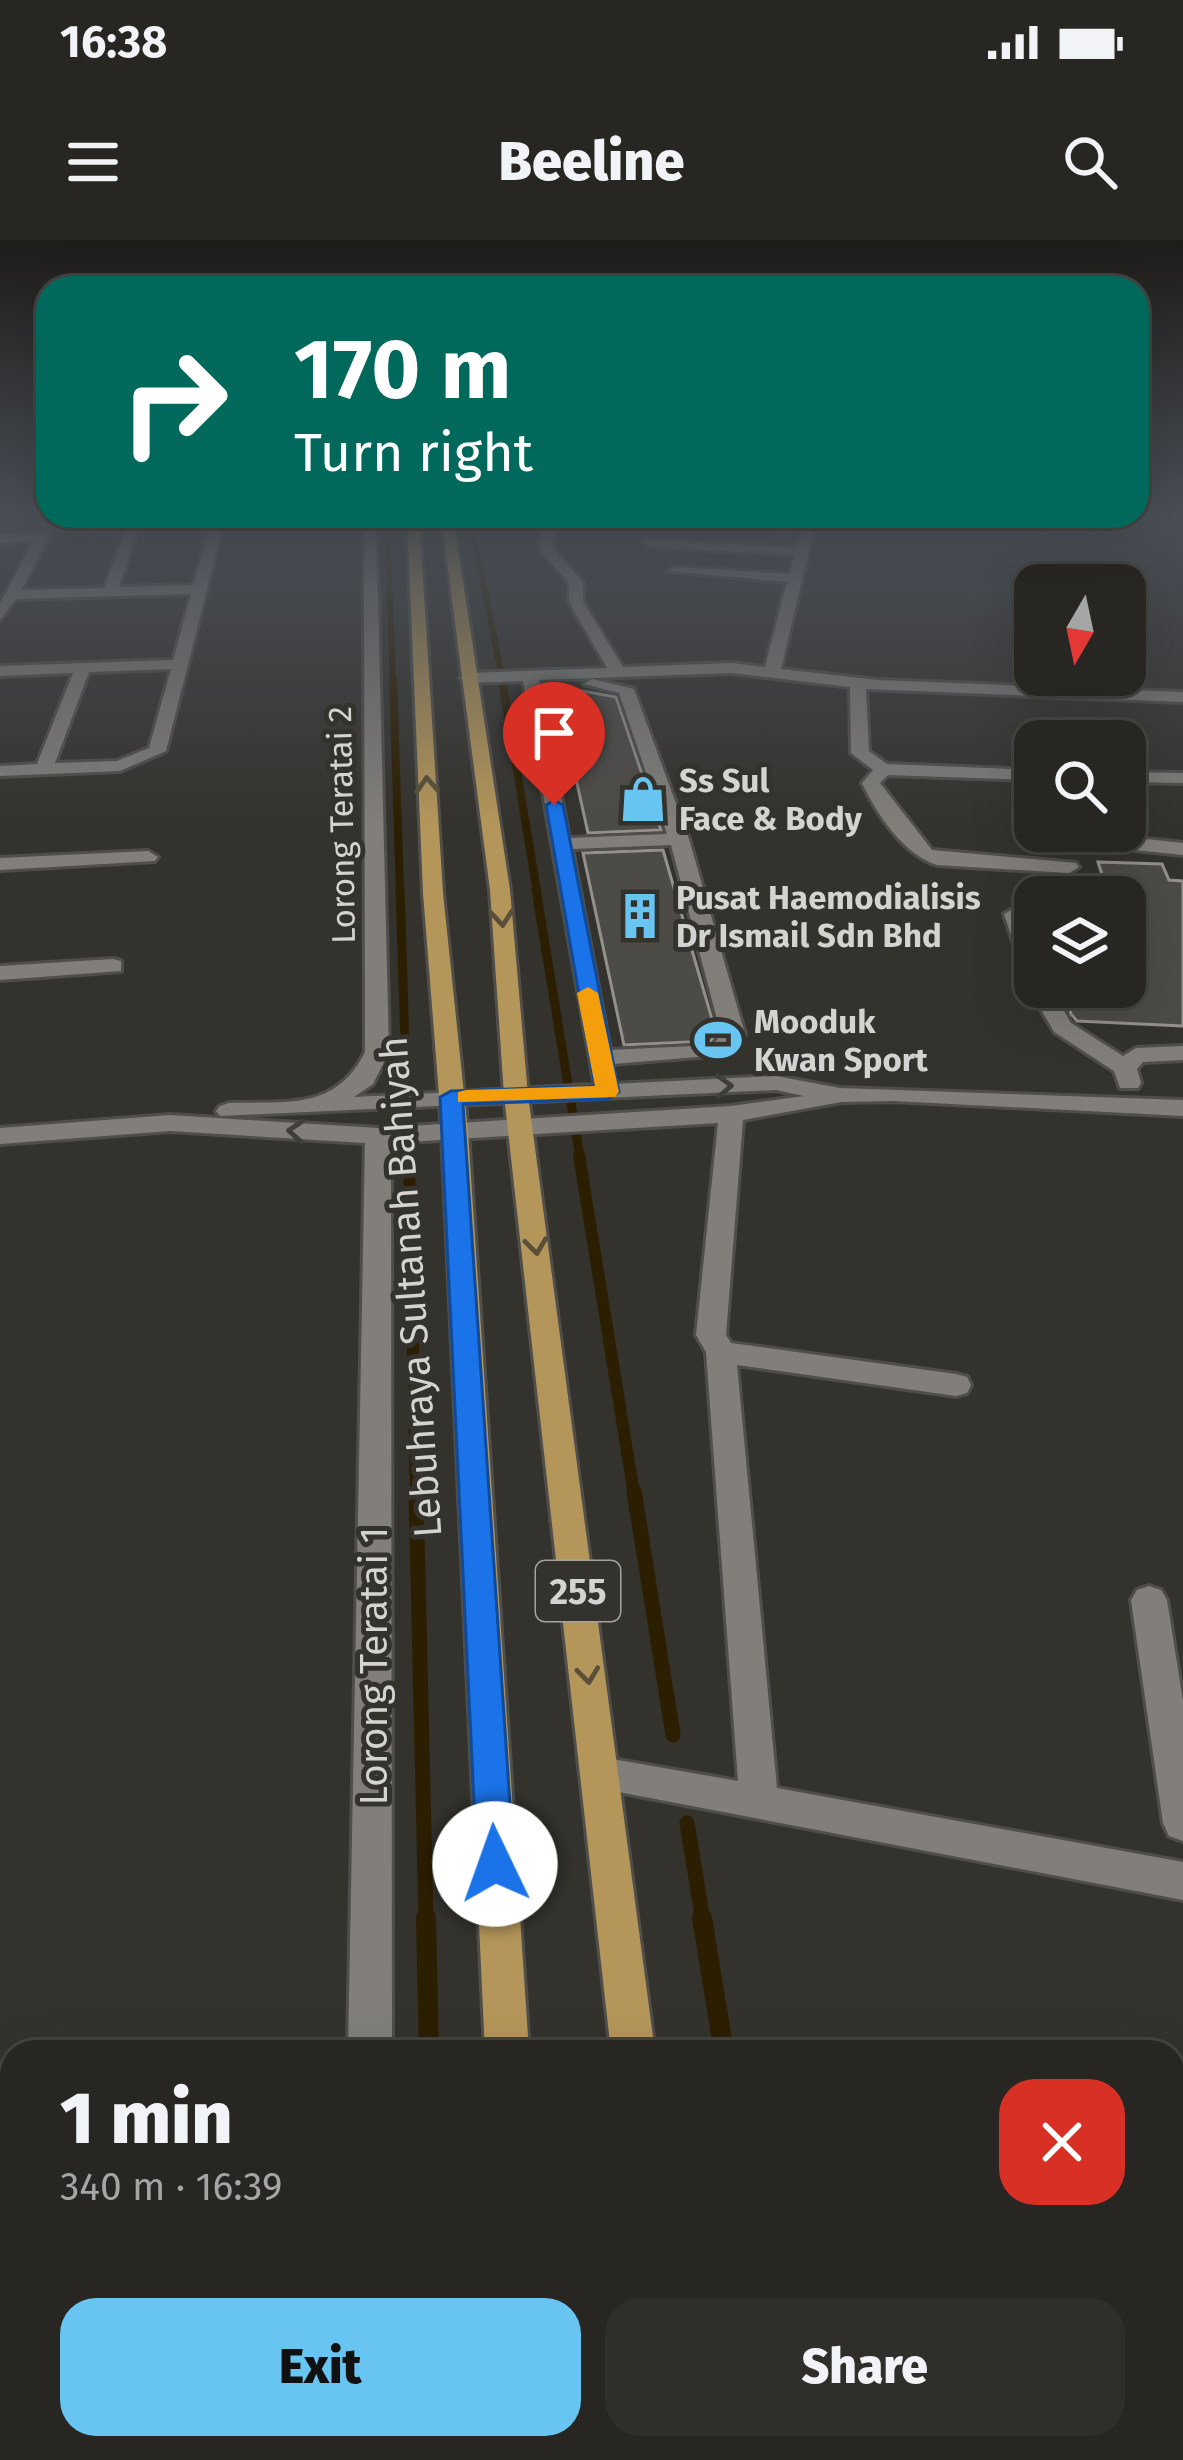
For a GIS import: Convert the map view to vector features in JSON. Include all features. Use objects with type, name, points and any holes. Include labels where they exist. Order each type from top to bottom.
[{"type":"main road","name":"Lebuhraya Sultanah Bahiyah","points":[[418,619],[433,893],[455,1132],[506,2040]]},
{"type":"main road","name":"255","points":[[467,619],[478,678],[531,1117],[632,2040]]},
{"type":"street","points":[[0,771],[120,766],[152,756],[192,619]]},
{"type":"street","name":"Lorong Teratai 2","points":[[322,1105],[356,1087],[374,1063],[371,619]]},
{"type":"street","points":[[586,619],[617,671]]},
{"type":"street","points":[[772,671],[784,619]]},
{"type":"street","points":[[0,671],[180,664]]},
{"type":"street","points":[[44,769],[83,668]]},
{"type":"street","points":[[526,680],[617,671],[772,671],[858,683],[1183,697]]},
{"type":"street","points":[[478,678],[626,688],[679,839],[734,1034],[731,1043],[713,1052],[599,1058]]},
{"type":"street","points":[[526,680],[562,844],[599,1058],[600,1093]]},
{"type":"street","points":[[858,683],[860,753],[883,769],[1014,774]]},
{"type":"street","points":[[883,769],[871,783],[880,801],[925,854],[964,864],[1069,867]]},
{"type":"street","points":[[1146,777],[1183,778]]},
{"type":"street","points":[[562,844],[679,839]]},
{"type":"street","points":[[1146,846],[1183,849]]},
{"type":"street","points":[[0,864],[148,857]]},
{"type":"street","points":[[0,973],[113,966]]},
{"type":"street","points":[[1052,1008],[1062,1027],[1125,1068],[1135,1106]]},
{"type":"street","points":[[1125,1068],[1136,1055],[1183,1052]]},
{"type":"street","points":[[0,1136],[170,1124],[378,1136],[455,1132],[531,1117],[549,1096],[776,1083],[802,1084],[841,1095],[1183,1108]]},
{"type":"street","points":[[170,1124],[216,1112],[451,1097],[531,1117],[599,1125],[795,1107],[841,1095]]},
{"type":"street","points":[[730,1114],[711,1335],[721,1352],[760,1802]]},
{"type":"street","name":"Lorong Teratai 1","points":[[370,2040],[378,1136]]},
{"type":"street","points":[[721,1352],[956,1385]]},
{"type":"street","points":[[1149,1600],[1183,1823]]},
{"type":"street","points":[[601,1774],[1183,1881]]},
{"type":"building","points":[[571,689],[616,697],[661,830],[588,833],[558,697]]},
{"type":"building","points":[[663,850],[716,1033],[711,1041],[624,1045],[583,853]]},
{"type":"building","points":[[1098,862],[1162,864],[1169,880],[1183,881],[1183,1026],[1077,1021],[1071,1014],[1069,1008],[1146,1008],[1146,876],[1102,876]]},
{"type":"waterway","points":[[391,619],[393,682]]},
{"type":"waterway","points":[[490,619],[503,682]]},
{"type":"waterway","points":[[393,679],[400,892]]},
{"type":"waterway","points":[[502,679],[537,892]]},
{"type":"waterway","points":[[400,889],[406,1075]]},
{"type":"waterway","points":[[536,889],[580,1158]]},
{"type":"waterway","points":[[579,1155],[634,1494]]},
{"type":"waterway","points":[[409,1160],[416,1494]]},
{"type":"waterway","points":[[416,1491],[426,1921]]},
{"type":"waterway","points":[[634,1491],[673,1735]]},
{"type":"waterway","points":[[687,1823],[703,1921]]},
{"type":"waterway","points":[[426,1918],[429,2040]]},
{"type":"waterway","points":[[702,1918],[722,2040]]},
{"type":"slow traffic","points":[[466,1097],[608,1092],[588,993]]},
{"type":"place","name":"Ss Sul Face & Body","points":[[643,799]]},
{"type":"place","name":"Pusat Haemodialisis Dr Ismail Sdn Bhd","points":[[640,916]]},
{"type":"place","name":"Mooduk Kwan Sport","points":[[718,1040]]},
{"type":"route","points":[[495,1864],[451,1097],[608,1092],[554,805]]}]
